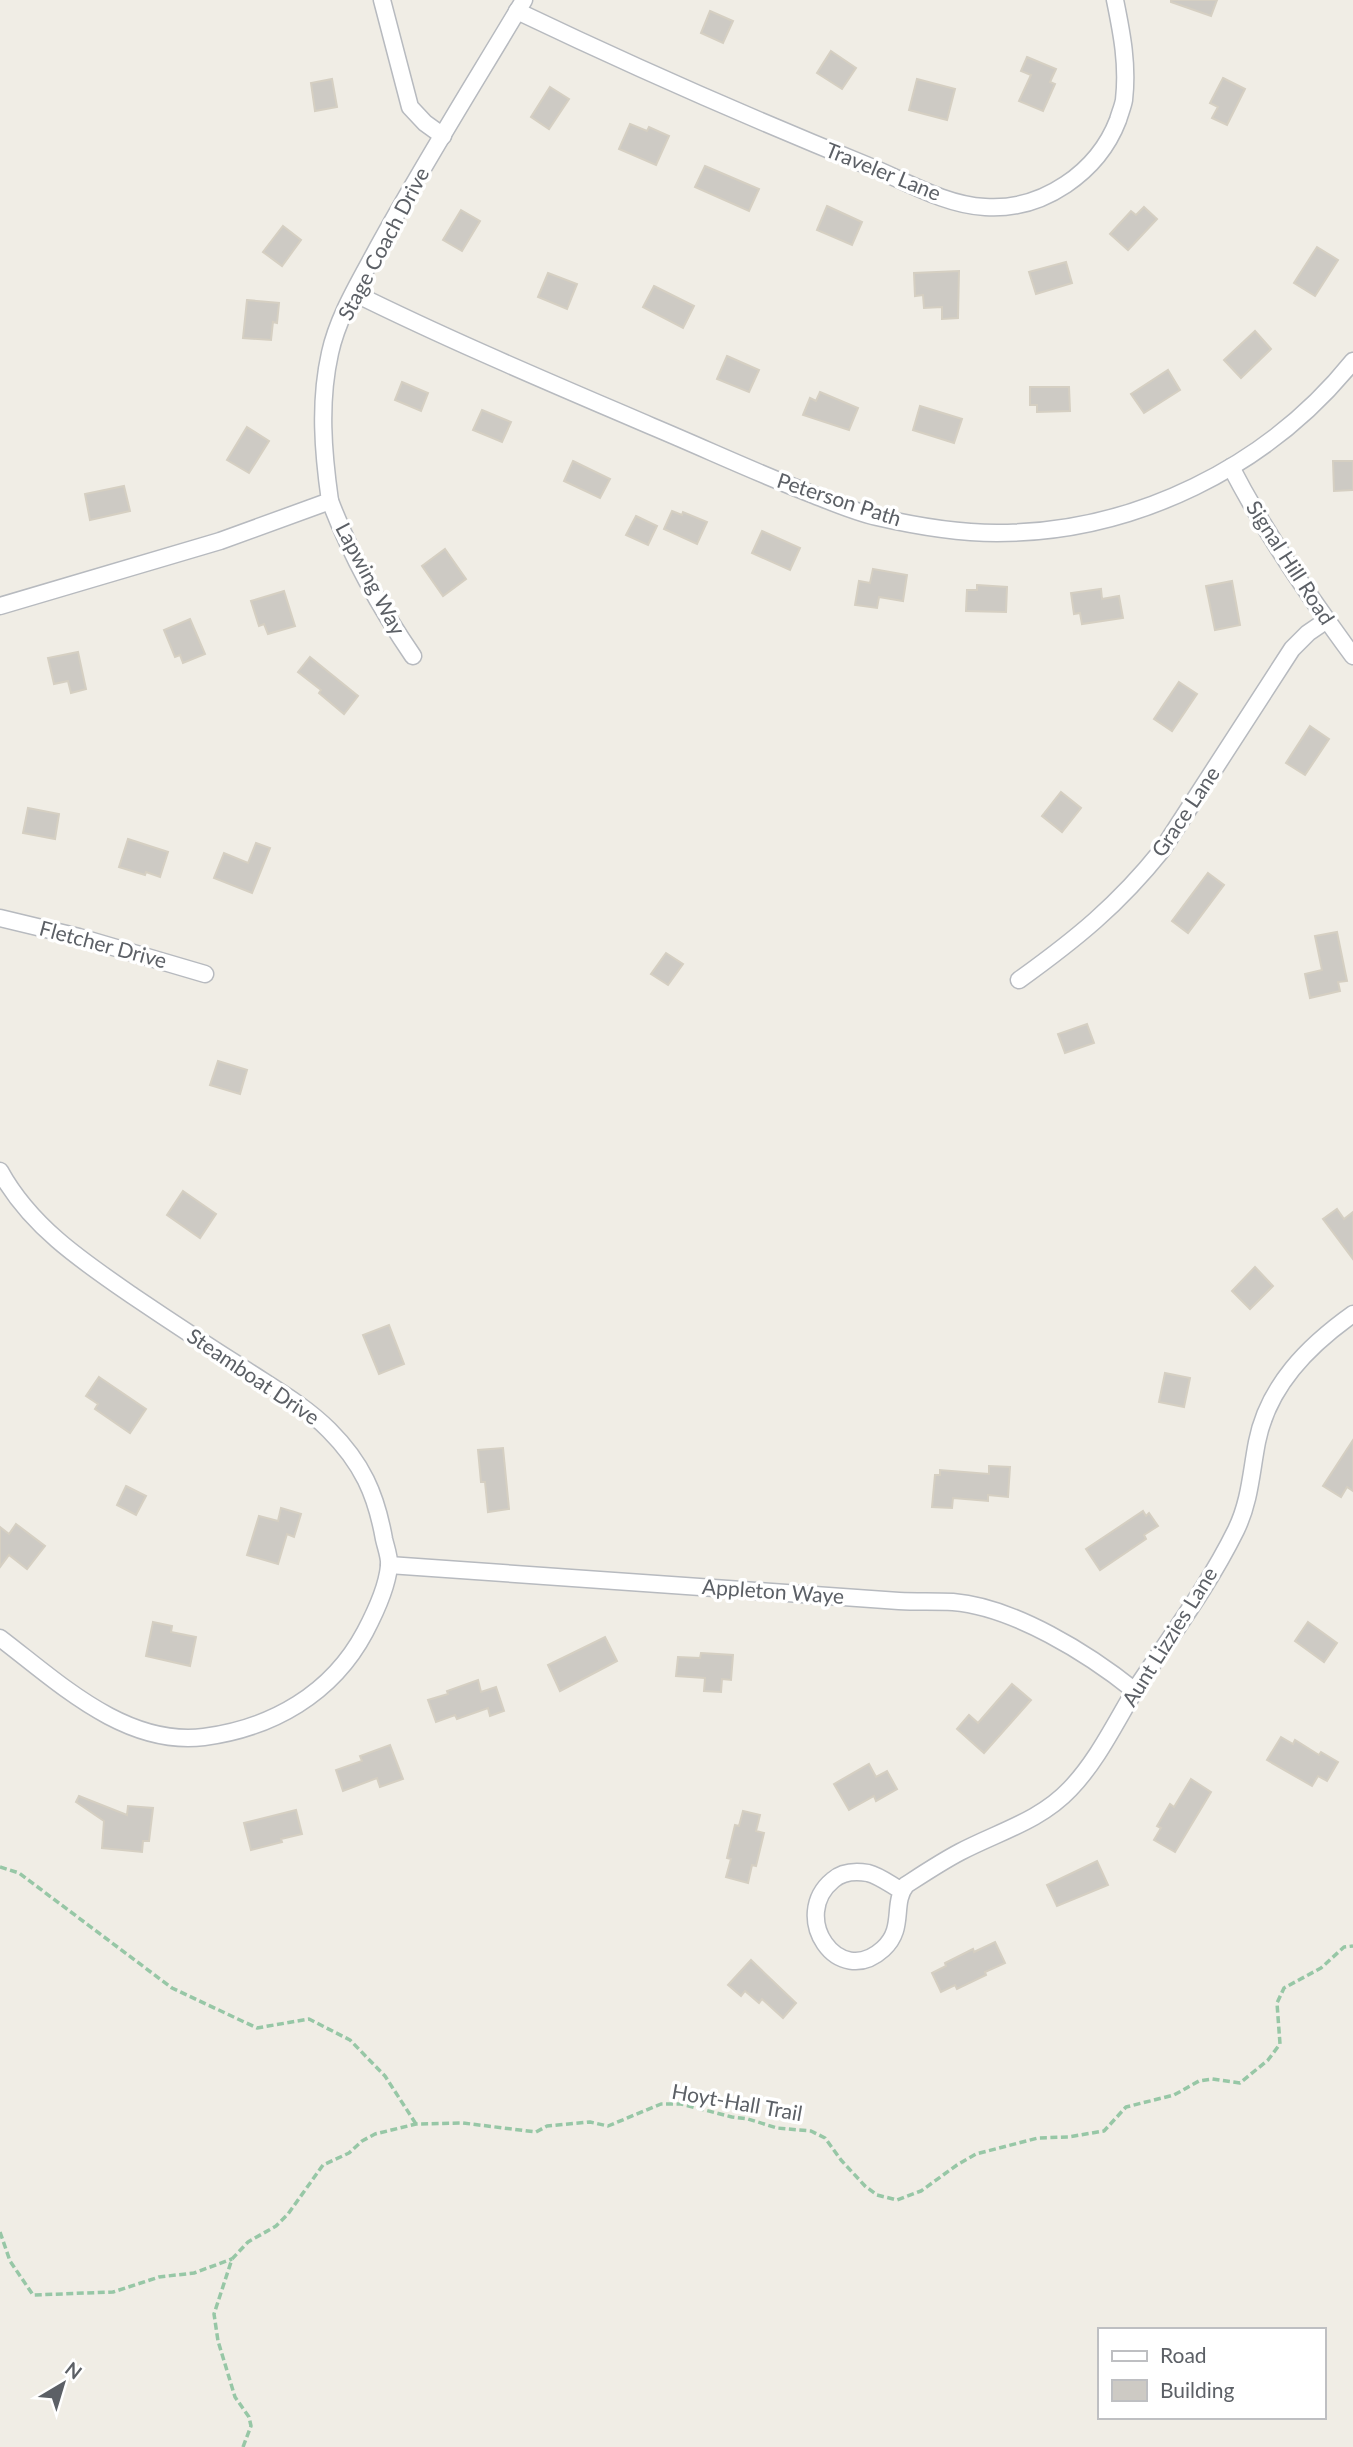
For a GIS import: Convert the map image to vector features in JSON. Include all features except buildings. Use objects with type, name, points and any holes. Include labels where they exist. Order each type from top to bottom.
[{"type":"street","points":[[382,0],[410,107],[425,123],[443,136]]},
{"type":"street","name":"Traveler Lane","points":[[521,5],[662,79],[960,203],[987,207],[1024,203],[1056,190],[1084,172],[1098,156],[1114,130],[1124,102],[1126,54],[1115,0]]},
{"type":"street","name":"Stage Coach Drive","points":[[330,501],[323,426],[324,387],[331,351],[354,293],[392,221],[521,5]]},
{"type":"street","name":"Peterson Path","points":[[354,293],[420,326],[786,485],[874,516],[956,531],[1045,531],[1095,522],[1157,504],[1231,467],[1289,428],[1328,392],[1353,361]]},
{"type":"street","name":"Signal Hill Road","points":[[1231,467],[1244,493],[1353,656]]},
{"type":"street","points":[[0,606],[220,541],[330,501]]},
{"type":"street","name":"Lapwing Way","points":[[330,501],[345,539],[382,611],[413,656]]},
{"type":"street","name":"Grace Lane","points":[[1019,980],[1092,925],[1145,871],[1169,839],[1292,649],[1308,633],[1327,620]]},
{"type":"street","name":"Fletcher Drive","points":[[0,919],[79,937],[205,974]]},
{"type":"street","name":"Steamboat Drive","points":[[0,1171],[15,1196],[56,1240],[174,1324],[298,1403],[328,1429],[362,1470],[373,1491],[389,1565],[373,1617],[353,1655],[341,1670],[286,1712],[238,1732],[184,1739],[127,1724],[100,1712],[0,1638]]},
{"type":"street","name":"Aunt Lizzies Lane","points":[[902,1891],[906,1885],[951,1857],[1032,1819],[1054,1804],[1083,1773],[1205,1584],[1236,1530],[1250,1494],[1257,1442],[1263,1421],[1277,1390],[1303,1354],[1353,1314]]},
{"type":"street","name":"Appleton Waye","points":[[389,1565],[690,1587],[758,1589],[832,1597],[955,1602],[1007,1615],[1042,1632],[1103,1666],[1135,1691]]},
{"type":"street","points":[[849,1872],[871,1874],[902,1891],[898,1923],[893,1937],[882,1950],[866,1960],[851,1962],[836,1956],[821,1939],[815,1918],[819,1894],[837,1877],[849,1872]]},
{"type":"path","points":[[0,1867],[19,1873],[172,1988],[257,2028],[309,2019],[350,2040],[385,2076],[416,2124]]},
{"type":"path","name":"Hoyt-Hall Trail","points":[[232,2259],[248,2242],[276,2226],[288,2214],[323,2165],[349,2153],[362,2141],[376,2134],[416,2124],[463,2123],[536,2132],[547,2126],[590,2122],[608,2126],[661,2105],[681,2104],[777,2128],[811,2131],[825,2138],[865,2186],[877,2195],[897,2200],[920,2191],[976,2154],[1038,2138],[1068,2137],[1104,2131],[1126,2107],[1174,2095],[1199,2081],[1212,2079],[1240,2083],[1268,2060],[1280,2044],[1277,2003],[1284,1988],[1321,1968],[1344,1947],[1353,1946]]},
{"type":"path","points":[[0,2232],[10,2261],[33,2294],[113,2292],[159,2277],[194,2273],[232,2259]]},
{"type":"path","points":[[232,2259],[214,2314],[218,2341],[235,2397],[251,2426],[243,2447]]}]
